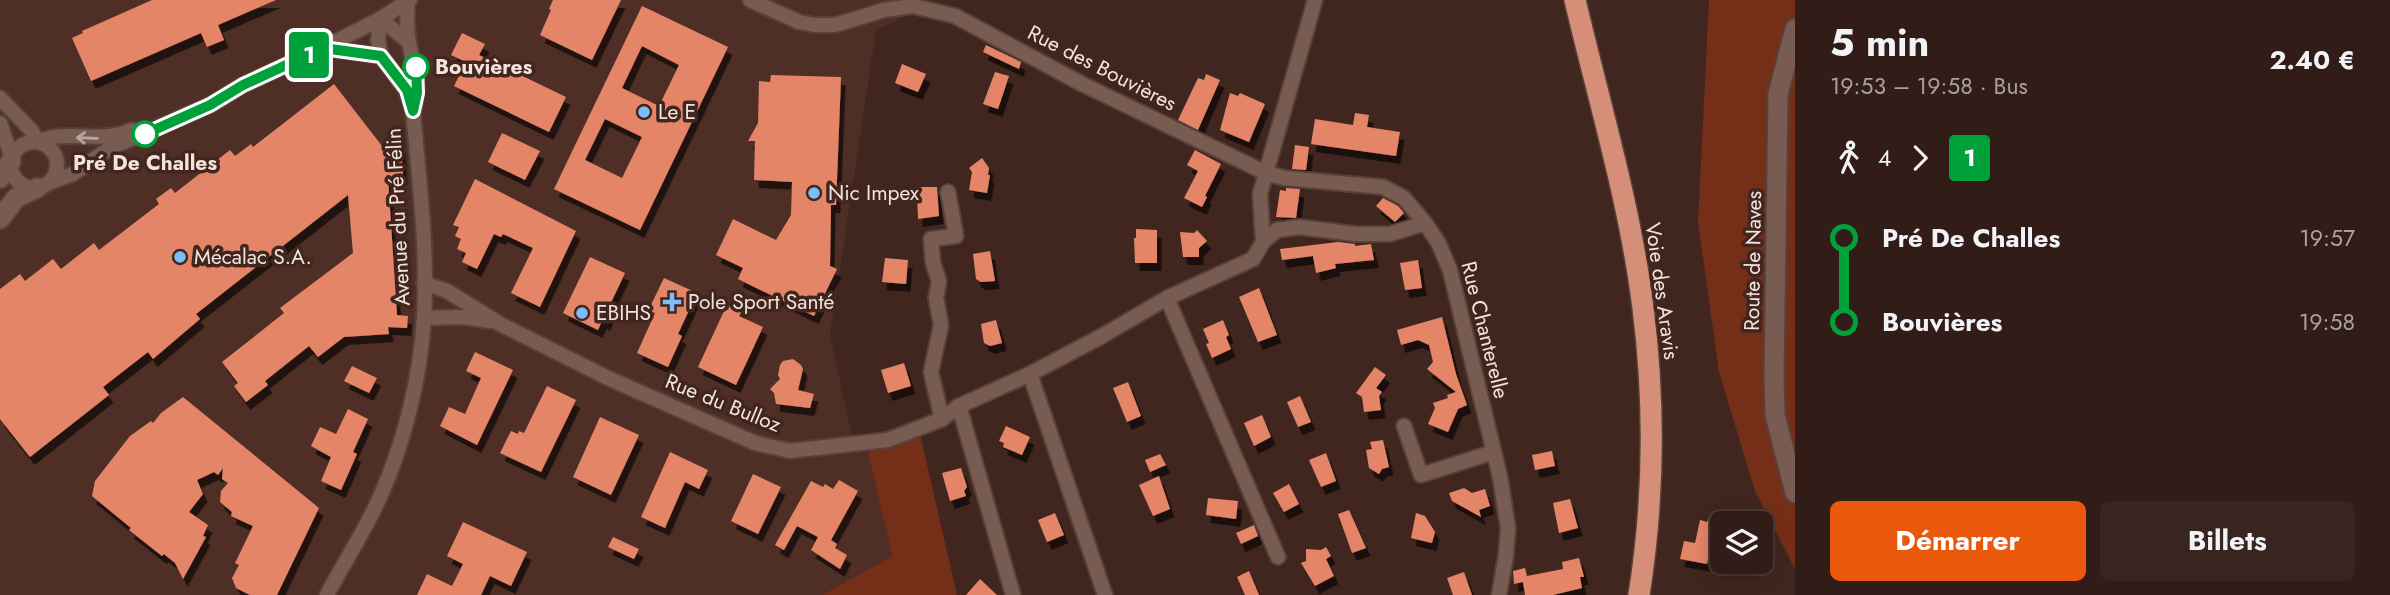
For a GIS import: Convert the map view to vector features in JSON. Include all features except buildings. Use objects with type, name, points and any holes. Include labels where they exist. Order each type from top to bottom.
[{"type":"highway","name":"Voie des Aravis","points":[[1575,0],[1627,219],[1646,331],[1651,450],[1647,529],[1639,595]]},
{"type":"main road","name":"Route de Naves","points":[[1795,29],[1778,94],[1774,377],[1775,415],[1795,493]]},
{"type":"main road","points":[[0,178],[11,160]]},
{"type":"main road","points":[[0,219],[16,198],[42,185]]},
{"type":"street","name":"Rue des Bouvières","points":[[750,0],[799,22],[814,25],[835,24],[884,10],[914,6],[955,16],[1082,84],[1266,173],[1284,178],[1383,187],[1404,198],[1424,223]]},
{"type":"street","points":[[1263,242],[1260,194],[1315,0]]},
{"type":"street","points":[[0,123],[12,173],[19,183],[42,185],[73,174],[110,148],[210,105],[243,85],[380,19],[408,1]]},
{"type":"street","name":"Avenue du Pré Félin","points":[[408,1],[408,41],[416,67],[417,93],[413,111]]},
{"type":"street","points":[[380,19],[408,41]]},
{"type":"street","points":[[323,48],[381,56],[378,40],[380,19]]},
{"type":"street","name":"Avenue du Pré Félin","points":[[327,595],[380,498],[399,445],[421,350],[424,283],[413,111],[407,90],[381,56]]},
{"type":"street","points":[[11,160],[25,144],[55,136],[100,138],[126,133],[207,96],[243,85]]},
{"type":"street","points":[[0,98],[31,130],[38,142],[50,149],[57,161],[55,173],[42,185]]},
{"type":"street","points":[[942,419],[930,372],[941,325],[936,298],[939,281],[930,239],[957,236],[948,192]]},
{"type":"street","name":"Rue du Bulloz","points":[[424,283],[447,291],[500,324],[610,379],[755,443],[790,451],[888,440],[942,419],[959,406],[1030,374],[1167,298],[1253,259],[1263,242],[1277,230],[1299,227],[1354,234],[1390,234],[1424,223]]},
{"type":"street","name":"Rue Chanterelle","points":[[1424,223],[1438,242],[1450,270],[1494,452],[1508,528],[1499,595]]},
{"type":"street","points":[[1167,298],[1278,557]]},
{"type":"street","name":"Rue du Bulloz","points":[[424,317],[476,318],[500,324]]},
{"type":"street","points":[[1030,374],[1105,595]]},
{"type":"street","points":[[959,406],[1013,595]]},
{"type":"street","points":[[1404,426],[1421,475],[1494,452]]},
{"type":"shaded area","points":[[0,0],[936,2],[876,30],[830,334],[853,442],[868,452],[892,556],[822,595],[0,595]]},
{"type":"shaded area","points":[[1709,0],[1795,0],[1795,569],[1773,526],[1773,511],[1765,511],[1755,491],[1719,372],[1698,222]]},
{"type":"shaded area","points":[[920,434],[957,595],[822,595],[892,556],[868,452]]},
{"type":"bus line","name":"1","points":[[145,134],[210,105],[243,85],[323,48],[381,56],[407,90],[413,111],[417,93],[416,67]]},
{"type":"place","name":"Bouvières","points":[[416,67]]},
{"type":"place","name":"Le E","points":[[644,112]]},
{"type":"place","name":"Pré De Challes","points":[[145,134]]},
{"type":"place","name":"Nic Impex","points":[[814,193]]},
{"type":"place","name":"Mécalac S.A.","points":[[180,257]]},
{"type":"place","name":"Pole Sport Santé","points":[[672,302]]},
{"type":"place","name":"EBIHS","points":[[582,313]]}]
